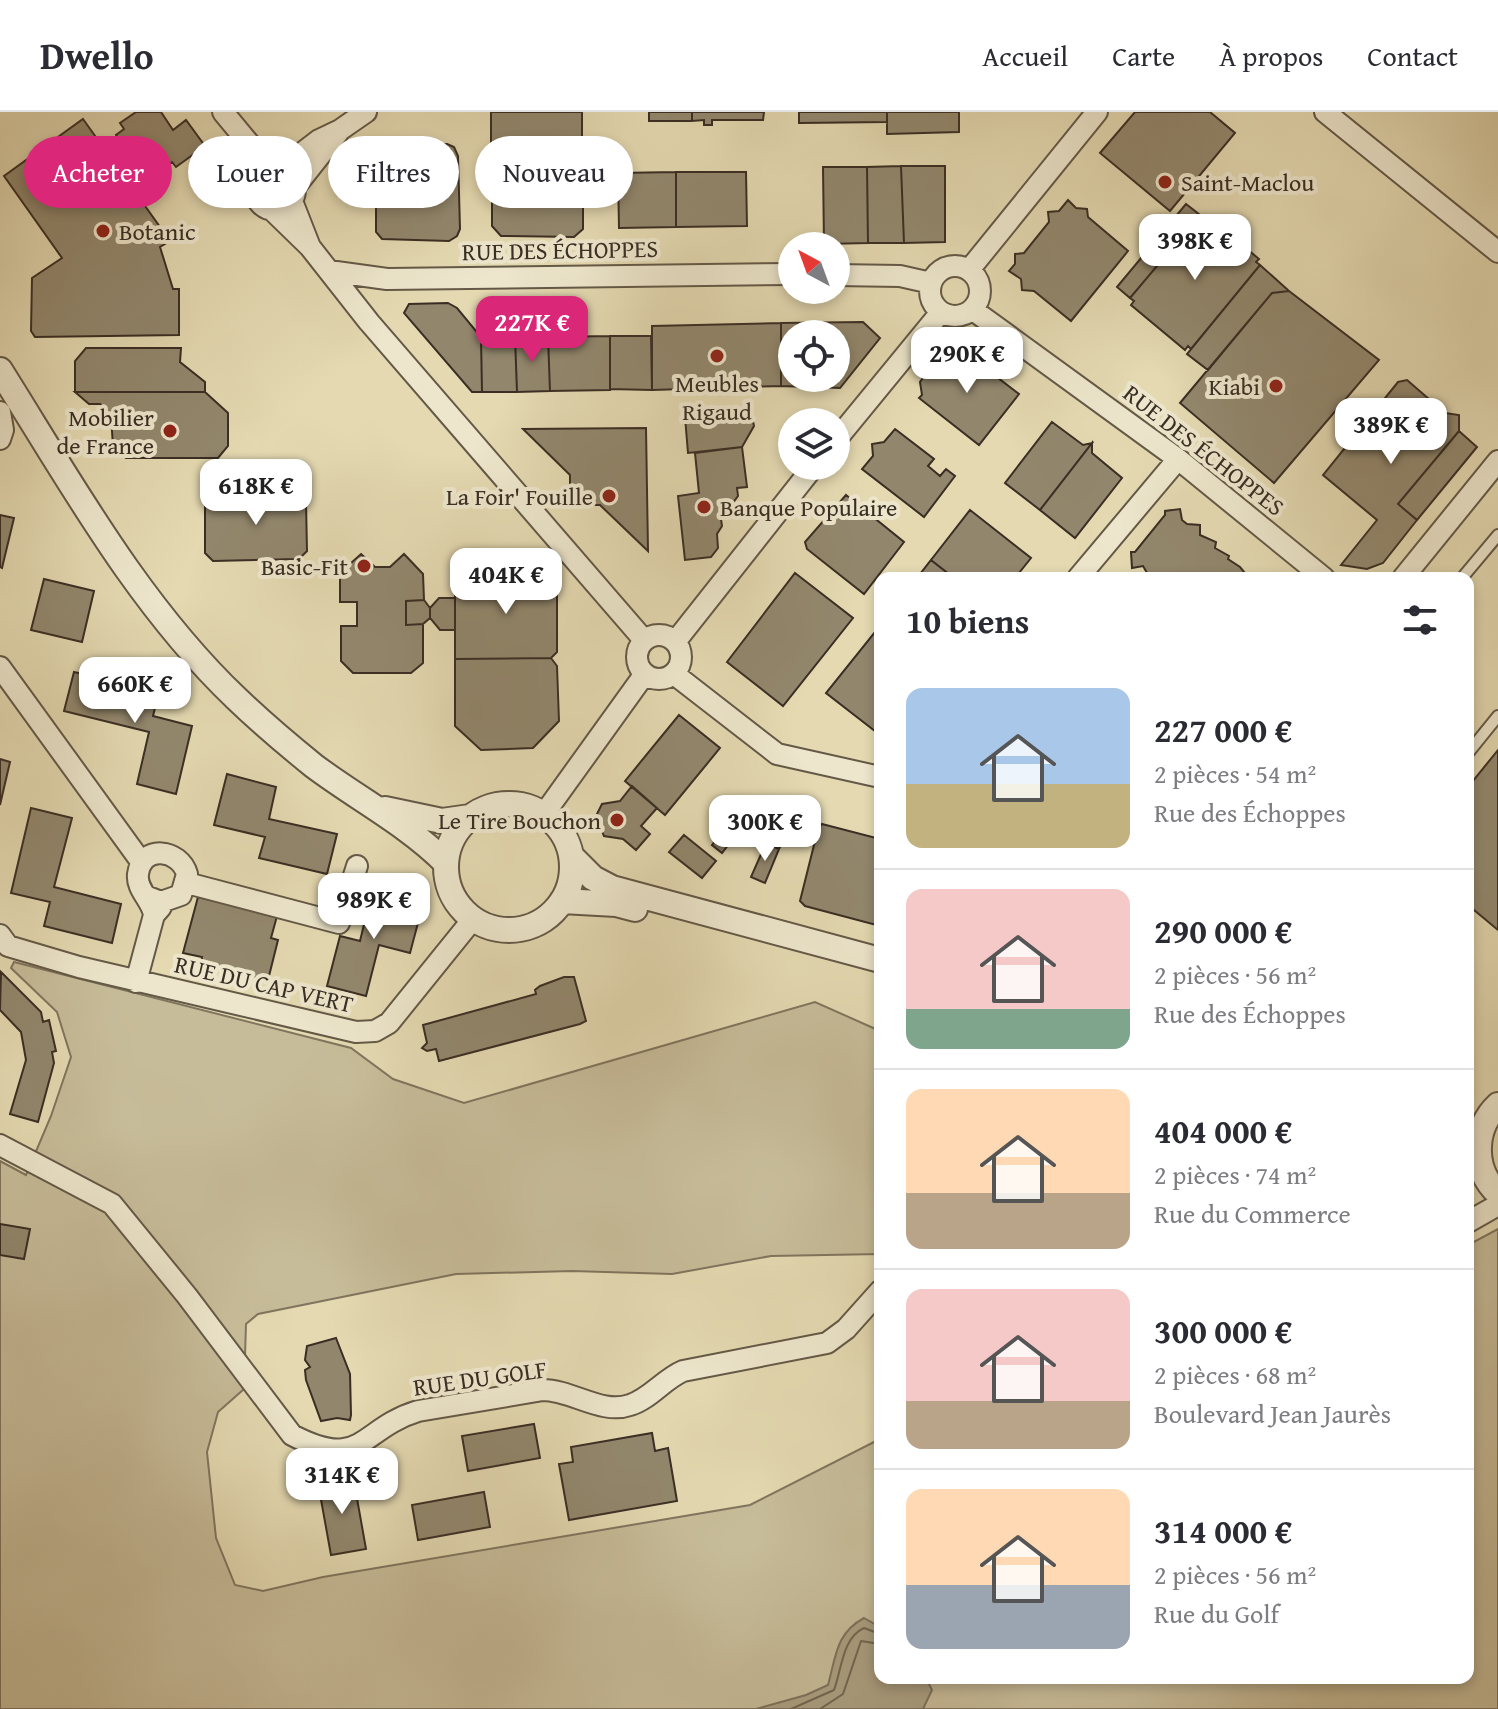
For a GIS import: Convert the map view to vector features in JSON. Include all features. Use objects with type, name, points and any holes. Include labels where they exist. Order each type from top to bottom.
[{"type":"street","points":[[223,112],[243,136]]},
{"type":"street","points":[[312,145],[366,112]]},
{"type":"street","points":[[969,270],[1097,112]]},
{"type":"street","points":[[1325,112],[1498,252]]},
{"type":"street","points":[[312,168],[340,130]]},
{"type":"street","points":[[269,208],[310,247],[369,322],[644,640]]},
{"type":"street","points":[[272,210],[283,208]]},
{"type":"street","points":[[297,208],[310,247]]},
{"type":"street","points":[[947,267],[969,270],[981,289],[973,310],[957,317],[941,312],[931,299],[931,283],[947,267]]},
{"type":"street","name":"RUE DES ÉCHOPPES","points":[[329,271],[387,279],[778,274]]},
{"type":"street","points":[[850,275],[900,276],[931,283]]},
{"type":"street","name":"RUE DES ÉCHOPPES","points":[[973,310],[1178,459],[1317,572]]},
{"type":"street","points":[[850,423],[941,312]]},
{"type":"street","points":[[0,370],[146,594],[197,658],[237,699],[314,766],[427,844],[446,863]]},
{"type":"street","points":[[0,412],[3,430],[0,439]]},
{"type":"street","points":[[1083,572],[1178,459]]},
{"type":"street","points":[[1408,572],[1498,461]]},
{"type":"street","points":[[675,642],[803,480]]},
{"type":"street","points":[[657,635],[675,642],[680,648],[681,662],[674,674],[663,680],[644,675],[636,658],[644,640],[657,635]]},
{"type":"street","points":[[0,667],[142,863],[139,885],[157,905],[181,895],[187,883],[185,866],[172,855],[156,854],[142,863]]},
{"type":"street","points":[[674,674],[777,754],[874,776]]},
{"type":"street","points":[[544,814],[644,675]]},
{"type":"street","points":[[375,807],[442,821],[470,817],[487,807],[506,804],[526,806],[544,814],[557,825],[571,856],[593,878],[612,888],[874,958]]},
{"type":"street","points":[[470,817],[449,845],[446,863],[452,895],[473,919],[491,928],[511,930],[540,921],[562,901],[569,887],[571,856]]},
{"type":"street","points":[[187,883],[339,923],[357,866]]},
{"type":"street","points":[[562,901],[616,904],[874,973]]},
{"type":"street","name":"RUE DU CAP VERT","points":[[136,982],[157,905]]},
{"type":"street","name":"RUE DU CAP VERT","points":[[0,935],[8,946],[136,982],[356,1032],[375,1031],[389,1023],[473,919]]},
{"type":"street","points":[[1498,1105],[1474,1129],[1482,1170],[1498,1193]]},
{"type":"street","name":"RUE DU GOLF","points":[[0,1145],[112,1204],[187,1296],[292,1435],[316,1448],[343,1451],[365,1443],[402,1416],[418,1411],[543,1390],[556,1390],[590,1402],[620,1407],[632,1405],[668,1377],[683,1371],[827,1343],[846,1329],[874,1298]]},
{"type":"street","points":[[1474,1219],[1498,1205]]},
{"type":"lane","points":[[1467,572],[1498,535]]},
{"type":"lane","points":[[1474,746],[1498,716]]},
{"type":"shaded area","points":[[14,962],[351,1048],[393,1079],[464,1103],[815,1002],[874,1028],[874,1254],[771,1256],[672,1274],[572,1271],[456,1274],[258,1314],[246,1324],[244,1389],[218,1412],[207,1452],[216,1538],[235,1585],[263,1591],[323,1577],[750,1505],[874,1442],[874,1684],[1474,1684],[1474,1242],[1498,1229],[1498,1709],[0,1709],[0,1161],[26,1175],[71,1057],[57,1012],[11,968]]},
{"type":"water","points":[[864,1618],[874,1624],[874,1684],[929,1684],[932,1690],[923,1709],[756,1709],[806,1695],[828,1685],[842,1638]]},
{"type":"building","points":[[136,112],[161,112],[173,130],[186,120],[198,136],[188,136],[188,158],[176,167],[172,162],[172,136],[117,136],[124,129],[120,123]]},
{"type":"building","points":[[491,112],[582,112],[582,136],[491,136]]},
{"type":"building","points":[[649,112],[692,112],[692,121],[649,121]]},
{"type":"building","points":[[692,112],[764,112],[763,120],[712,120],[712,125],[704,125],[704,120],[692,121]]},
{"type":"building","points":[[799,112],[887,112],[887,122],[799,123]]},
{"type":"building","points":[[887,112],[959,112],[959,132],[887,134]]},
{"type":"building","name":"Saint-Maclou","points":[[1135,112],[1210,112],[1235,133],[1170,211],[1100,153]]},
{"type":"building","name":"Botanic","points":[[83,119],[95,136],[59,136]]},
{"type":"building","name":"Botanic","points":[[24,162],[24,204],[4,176]]},
{"type":"building","points":[[901,166],[904,243],[868,243],[867,167]]},
{"type":"building","points":[[901,166],[945,166],[945,242],[904,243]]},
{"type":"building","points":[[823,167],[867,167],[868,243],[850,243],[850,232],[824,232]]},
{"type":"building","points":[[676,172],[676,227],[619,228],[619,208],[633,208],[633,173]]},
{"type":"building","points":[[676,172],[746,172],[747,226],[676,227]]},
{"type":"building","points":[[459,192],[460,229],[457,236],[449,241],[382,239],[376,232],[376,208],[459,208]]},
{"type":"building","points":[[1068,200],[1076,208],[1087,209],[1088,217],[1128,251],[1071,321],[1034,291],[1022,290],[1021,279],[1009,271],[1015,264],[1015,254],[1024,253],[1049,222],[1048,212],[1059,211]]},
{"type":"building","points":[[1186,204],[1200,215],[1130,298],[1117,287]]},
{"type":"building","name":"Botanic","points":[[27,208],[146,208],[170,241],[160,247],[173,289],[179,289],[179,335],[35,337],[31,331],[32,278],[62,258]]},
{"type":"building","points":[[492,208],[583,208],[583,229],[574,237],[501,236],[492,226]]},
{"type":"building","points":[[1200,215],[1206,215],[1259,259],[1256,262],[1260,265],[1191,349],[1188,346],[1185,350],[1131,305],[1134,301],[1130,298]]},
{"type":"building","points":[[1260,265],[1289,291],[1272,293],[1208,370],[1187,354]]},
{"type":"building","name":"Kiabi","points":[[1289,291],[1379,360],[1274,483],[1180,403],[1272,293]]},
{"type":"building","points":[[448,303],[457,308],[481,337],[482,392],[472,392],[404,313],[409,304]]},
{"type":"building","points":[[850,322],[863,322],[880,338],[850,376]]},
{"type":"building","name":"Meubles Rigaud","points":[[778,323],[778,386],[652,390],[652,326]]},
{"type":"building","points":[[610,336],[651,336],[652,390],[610,389]]},
{"type":"building","points":[[610,336],[610,390],[550,391],[548,337]]},
{"type":"building","points":[[481,337],[515,337],[517,392],[482,392]]},
{"type":"building","points":[[515,337],[548,337],[550,391],[517,392]]},
{"type":"building","points":[[86,348],[181,348],[180,362],[205,382],[205,392],[75,392],[75,361]]},
{"type":"building","points":[[959,348],[1019,394],[979,445],[919,398],[922,395],[920,382],[926,374],[934,372],[943,353],[956,352]]},
{"type":"building","points":[[1407,380],[1445,413],[1459,415],[1459,431],[1398,504],[1417,520],[1383,563],[1367,569],[1341,565],[1377,520],[1323,475],[1398,382]]},
{"type":"building","name":"Mobilier de France","points":[[75,392],[205,392],[228,413],[228,446],[218,458],[126,458],[113,446],[111,416],[100,404],[89,404]]},
{"type":"building","points":[[752,416],[754,426],[742,447],[688,453],[685,417]]},
{"type":"building","points":[[1052,422],[1083,445],[1092,443],[1040,510],[1005,483]]},
{"type":"building","name":"La Foir' Fouille","points":[[646,428],[648,551],[600,505],[570,505],[570,475],[523,429]]},
{"type":"building","points":[[895,429],[934,459],[928,466],[940,476],[946,469],[955,476],[924,517],[862,469],[873,456],[872,444],[884,442]]},
{"type":"building","points":[[1459,431],[1477,447],[1417,520],[1398,504]]},
{"type":"building","points":[[1092,443],[1092,453],[1122,478],[1075,538],[1040,510]]},
{"type":"building","name":"Banque Populaire","points":[[742,447],[747,487],[737,488],[738,496],[721,519],[722,526],[717,534],[718,548],[711,557],[685,560],[678,496],[699,493],[695,453]]},
{"type":"building","points":[[237,490],[244,496],[266,496],[274,490],[280,495],[299,495],[306,502],[307,551],[299,559],[213,561],[205,553],[205,503],[211,496],[230,496]]},
{"type":"building","points":[[846,495],[904,542],[881,572],[874,572],[874,581],[864,594],[807,549],[805,542]]},
{"type":"building","points":[[1180,509],[1182,520],[1187,524],[1200,525],[1200,535],[1216,542],[1215,548],[1229,556],[1228,559],[1244,572],[1146,572],[1143,566],[1132,568],[1131,552],[1135,552],[1165,511]]},
{"type":"building","points":[[970,510],[1031,558],[1020,572],[946,572],[931,560]]},
{"type":"building","points":[[0,515],[14,518],[2,568],[0,567]]},
{"type":"building","points":[[361,554],[375,567],[390,567],[404,554],[423,574],[424,600],[406,601],[406,625],[423,624],[423,663],[411,673],[353,673],[341,661],[341,626],[357,626],[357,602],[340,602],[340,573]]},
{"type":"building","points":[[931,560],[946,572],[922,572]]},
{"type":"building","points":[[480,569],[532,569],[557,594],[557,652],[551,658],[455,659],[455,594]]},
{"type":"building","points":[[795,573],[853,618],[783,706],[727,662]]},
{"type":"building","points":[[44,579],[94,591],[82,642],[31,630]]},
{"type":"building","points":[[439,598],[455,598],[455,630],[440,630],[430,618],[430,608]]},
{"type":"building","points":[[424,600],[430,608],[430,618],[423,624],[406,625],[406,601]]},
{"type":"building","points":[[874,633],[874,730],[826,693]]},
{"type":"building","points":[[551,658],[557,666],[559,721],[533,748],[481,750],[455,726],[455,659]]},
{"type":"building","points":[[74,672],[159,692],[153,716],[192,726],[176,794],[137,784],[149,732],[64,711]]},
{"type":"building","points":[[679,715],[720,748],[665,815],[625,781]]},
{"type":"building","points":[[1498,750],[1498,930],[1474,910],[1474,780]]},
{"type":"building","points":[[0,759],[10,762],[0,805]]},
{"type":"building","points":[[227,774],[276,787],[269,819],[337,834],[327,874],[259,858],[265,837],[214,825]]},
{"type":"building","points":[[632,786],[657,808],[641,826],[650,834],[636,850],[623,839],[604,836],[596,816],[602,804],[620,801]]},
{"type":"building","points":[[31,808],[72,818],[54,887],[121,904],[112,943],[44,926],[50,902],[11,893]]},
{"type":"building","points":[[775,822],[789,828],[784,839],[770,834]]},
{"type":"building","points":[[822,824],[874,837],[874,924],[805,906],[800,901],[818,829]]},
{"type":"building","points":[[722,832],[732,840],[722,853],[712,845]]},
{"type":"building","points":[[770,834],[784,839],[779,849],[766,843]]},
{"type":"building","points":[[684,835],[716,861],[702,878],[669,852]]},
{"type":"building","points":[[766,843],[779,849],[765,883],[751,877]]},
{"type":"building","points":[[372,891],[423,904],[410,953],[379,945],[366,996],[327,986],[340,936],[360,941]]},
{"type":"building","points":[[198,897],[277,916],[271,938],[278,940],[268,980],[201,964],[202,957],[183,953]]},
{"type":"building","points":[[1,972],[41,1012],[43,1022],[49,1020],[56,1051],[52,1052],[54,1063],[38,1122],[10,1114],[26,1060],[21,1032],[0,1010]]},
{"type":"building","points":[[564,977],[574,977],[586,1021],[439,1061],[436,1049],[427,1051],[422,1048],[427,1043],[423,1025],[536,994],[535,990],[540,986]]},
{"type":"building","points":[[0,1224],[30,1229],[24,1259],[0,1255]]},
{"type":"building","points":[[336,1338],[350,1374],[351,1415],[350,1420],[337,1418],[321,1421],[306,1380],[305,1370],[310,1367],[305,1360],[307,1346]]},
{"type":"building","points":[[534,1424],[540,1458],[468,1471],[462,1436]]},
{"type":"building","points":[[652,1433],[655,1451],[668,1448],[677,1501],[569,1520],[559,1464],[573,1462],[571,1447]]},
{"type":"building","points":[[353,1476],[366,1549],[331,1555],[318,1483]]},
{"type":"building","points":[[484,1492],[490,1527],[418,1540],[412,1505]]},
{"type":"place","name":"Saint-Maclou","points":[[1165,182]]},
{"type":"place","name":"Botanic","points":[[103,231]]},
{"type":"place","name":"Meubles Rigaud","points":[[717,356]]},
{"type":"place","name":"Kiabi","points":[[1276,386]]},
{"type":"place","name":"Mobilier de France","points":[[170,431]]},
{"type":"place","name":"La Foir' Fouille","points":[[609,496]]},
{"type":"place","name":"Banque Populaire","points":[[704,507]]},
{"type":"place","name":"Basic-Fit","points":[[364,566]]},
{"type":"place","name":"Le Tire Bouchon","points":[[617,820]]}]
